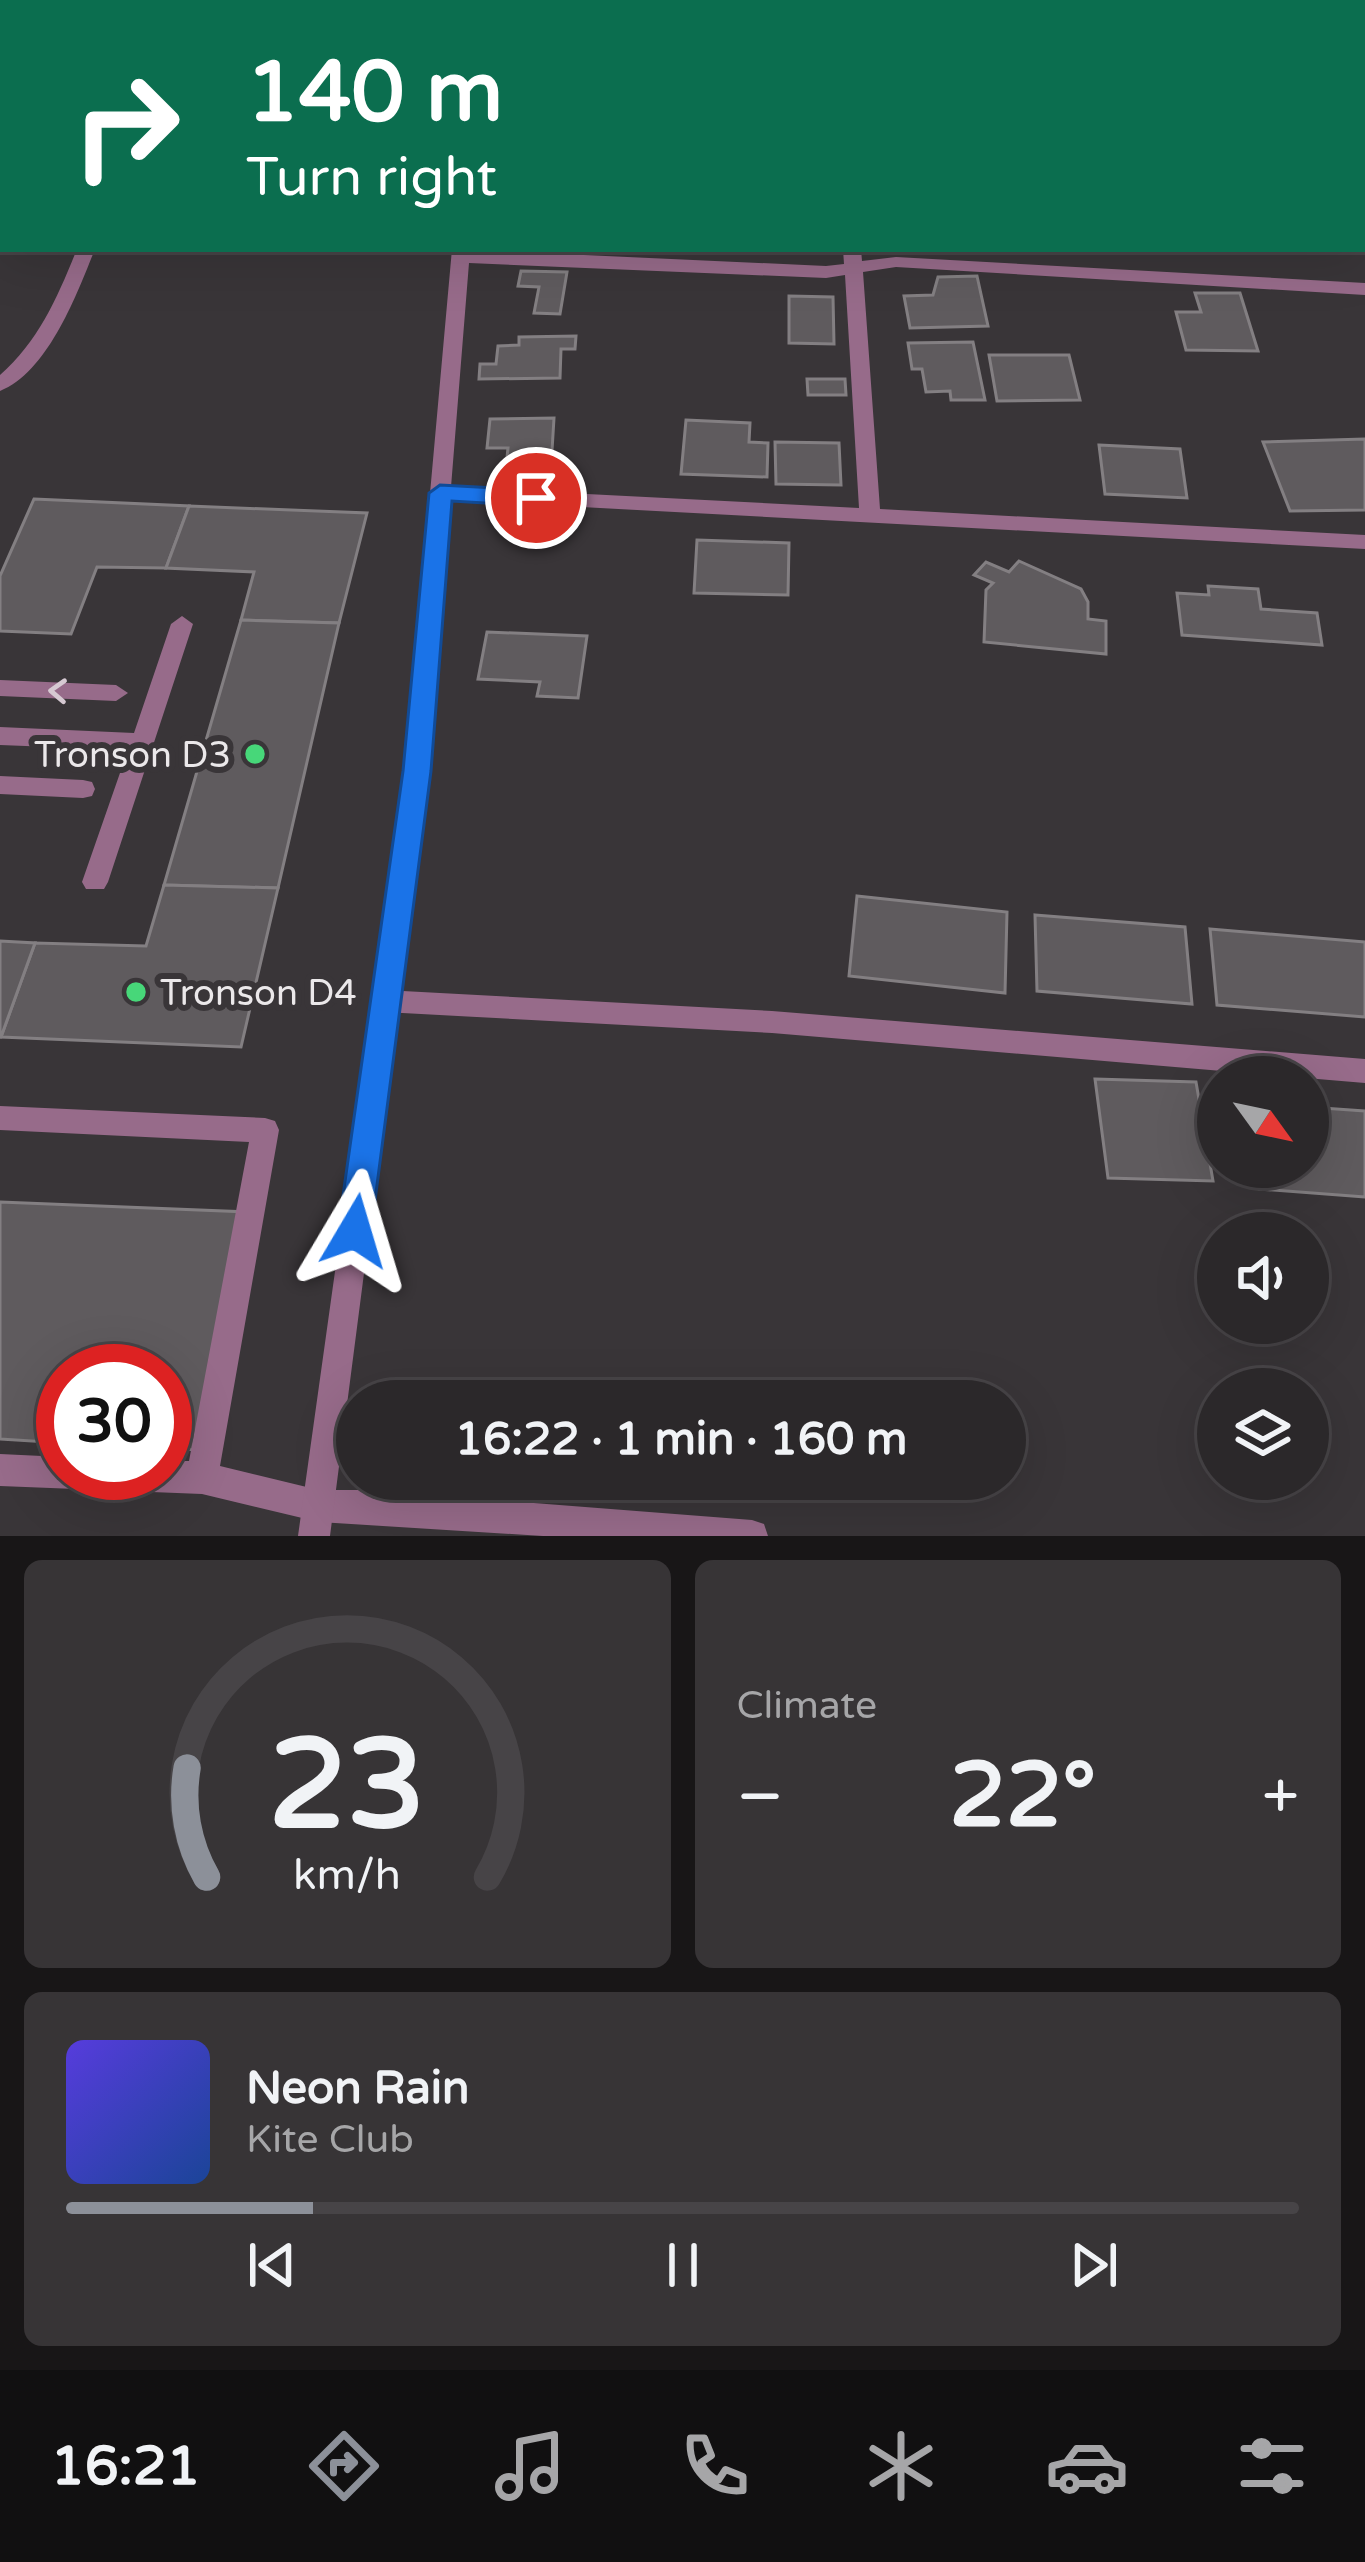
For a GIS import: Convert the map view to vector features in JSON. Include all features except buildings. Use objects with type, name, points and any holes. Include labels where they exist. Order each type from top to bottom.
[{"type":"street","points":[[0,385],[32,360],[57,319],[85,252]]},
{"type":"street","points":[[316,1521],[417,771],[461,253],[826,272],[854,257],[1365,289]]},
{"type":"street","points":[[854,257],[870,516]]},
{"type":"street","points":[[440,493],[1365,542]]},
{"type":"street","points":[[95,882],[182,624]]},
{"type":"street","points":[[0,688],[116,693]]},
{"type":"street","points":[[0,736],[143,742]]},
{"type":"street","points":[[0,785],[83,789]]},
{"type":"street","points":[[384,1001],[772,1022],[1365,1071]]},
{"type":"street","points":[[0,1118],[265,1130],[202,1478]]},
{"type":"street","points":[[0,1470],[36,1472]]},
{"type":"street","points":[[192,1478],[316,1521],[368,1506],[752,1536]]},
{"type":"place","name":"Tronson D3","points":[[255,754]]},
{"type":"place","name":"Tronson D4","points":[[136,992]]},
{"type":"route","points":[[355,1231],[417,771],[440,493],[536,498]]}]
